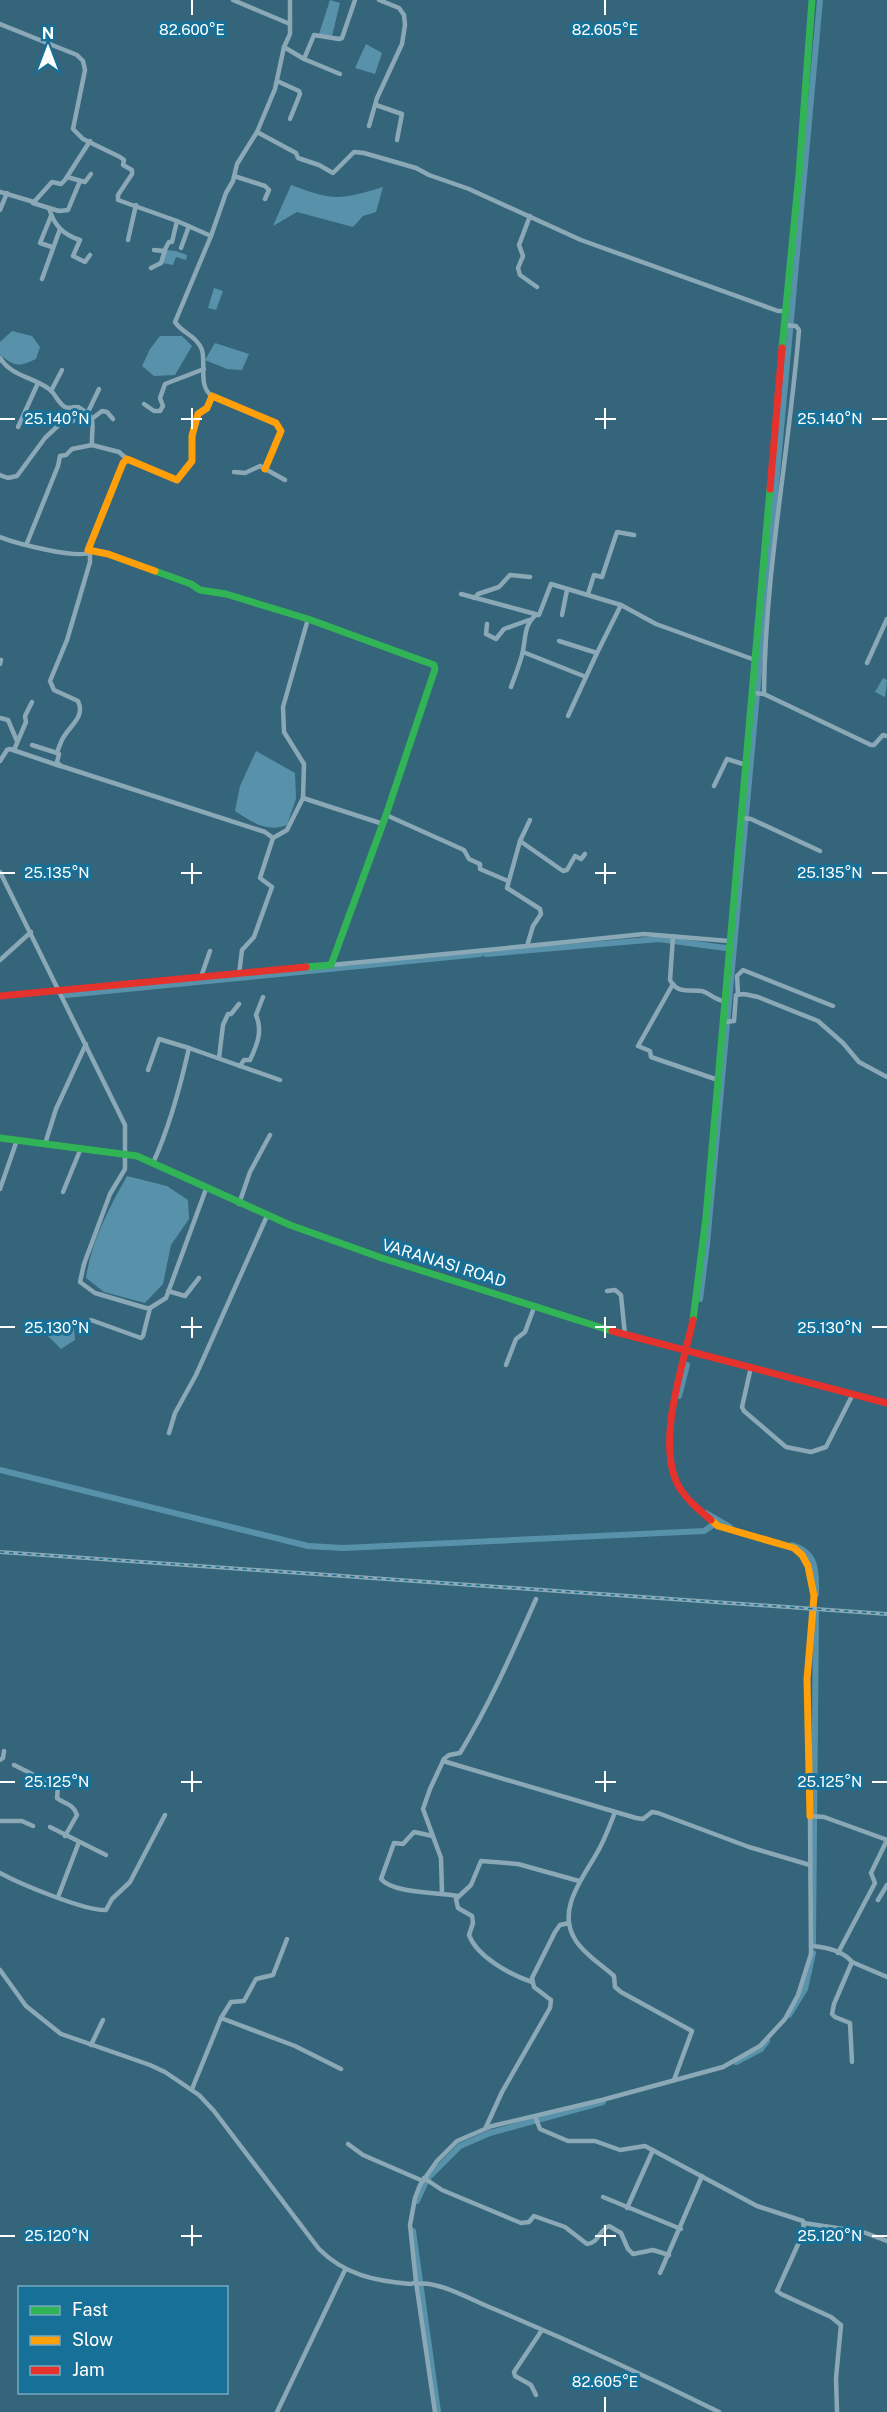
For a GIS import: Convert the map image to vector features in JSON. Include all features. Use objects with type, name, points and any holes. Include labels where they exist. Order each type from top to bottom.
[{"type":"main road","points":[[812,0],[799,174],[785,311],[786,325],[746,765],[745,818],[724,1001],[727,1022],[718,1080],[695,1312],[670,1420],[669,1449],[674,1473],[681,1489],[694,1506],[716,1524],[794,1548],[802,1555],[810,1572],[814,1598],[807,1679],[812,1816]]},
{"type":"main road","points":[[0,996],[62,995],[201,977],[331,965],[383,824],[434,666],[432,663],[308,619],[226,594],[200,590],[190,584],[108,554],[88,550],[97,524],[127,459],[177,480],[192,461],[192,436],[198,414],[207,408],[212,396],[276,423],[279,427],[281,431],[266,469]]},
{"type":"main road","name":"VARANASI ROAD","points":[[0,1138],[124,1153],[153,1163],[267,1216],[382,1258],[625,1335],[886,1400]]},
{"type":"street","points":[[233,0],[290,24]]},
{"type":"street","points":[[212,396],[206,390],[200,345],[175,322],[211,236],[237,164],[257,132],[277,81],[284,47],[290,34],[290,0]]},
{"type":"street","points":[[304,59],[314,35],[342,38],[355,0]]},
{"type":"street","points":[[369,126],[396,54],[402,44],[405,25],[404,15],[399,8],[379,0]]},
{"type":"street","points":[[0,24],[77,55],[82,61],[85,70],[73,129],[83,139],[120,157],[124,160],[123,165],[132,170],[132,174],[117,198],[121,202],[177,220],[211,236]]},
{"type":"street","points":[[284,47],[304,59],[340,74]]},
{"type":"street","points":[[277,81],[299,91],[300,94],[290,119]]},
{"type":"street","points":[[376,105],[402,114],[397,140]]},
{"type":"street","points":[[257,132],[296,153],[298,158],[319,165],[333,173],[354,152],[416,168],[469,189],[581,240],[778,311],[785,311]]},
{"type":"street","points":[[33,203],[52,182],[61,184],[90,141]]},
{"type":"street","points":[[67,177],[86,182],[91,174]]},
{"type":"street","points":[[234,176],[265,186],[269,190],[266,199]]},
{"type":"street","points":[[0,192],[59,211],[68,210],[80,181]]},
{"type":"street","points":[[0,210],[7,193]]},
{"type":"street","points":[[128,240],[136,205]]},
{"type":"street","points":[[49,208],[51,216],[66,236],[80,240],[72,256],[85,262],[90,255]]},
{"type":"street","points":[[51,216],[40,243],[52,247]]},
{"type":"street","points":[[530,216],[519,245],[523,256],[518,268],[520,275],[537,287]]},
{"type":"street","points":[[151,268],[161,263],[165,249],[169,242],[172,242],[177,220]]},
{"type":"street","points":[[181,248],[189,226]]},
{"type":"street","points":[[42,279],[60,228]]},
{"type":"street","points":[[154,250],[164,251],[165,249]]},
{"type":"street","points":[[764,694],[770,577],[799,330],[796,326],[786,325]]},
{"type":"street","points":[[0,358],[9,368],[51,391],[61,404],[88,412],[93,418],[92,445]]},
{"type":"street","points":[[144,404],[154,411],[160,411],[163,406],[160,398],[165,384],[204,369]]},
{"type":"street","points":[[51,391],[62,370]]},
{"type":"street","points":[[18,427],[38,383]]},
{"type":"street","points":[[88,412],[99,389]]},
{"type":"street","points":[[0,475],[9,478],[17,476],[45,438],[61,423],[73,421],[74,407]]},
{"type":"street","points":[[93,418],[104,411],[113,419]]},
{"type":"street","points":[[27,543],[60,456],[66,455],[72,449],[92,445],[119,452],[127,459]]},
{"type":"street","points":[[234,472],[245,473],[257,466],[285,480]]},
{"type":"street","points":[[588,594],[594,575],[602,577],[616,532],[634,535]]},
{"type":"street","points":[[0,537],[60,553],[84,555],[90,552],[90,562],[67,640],[50,681],[54,690],[78,701],[80,707],[77,722],[65,735],[57,753],[59,754],[57,762],[61,766]]},
{"type":"street","points":[[474,598],[478,594],[499,587],[510,575],[530,577]]},
{"type":"street","points":[[487,624],[486,634],[496,639],[504,629],[541,614],[551,585],[621,604],[656,624],[755,660]]},
{"type":"street","points":[[562,615],[567,590]]},
{"type":"street","points":[[460,594],[536,615]]},
{"type":"street","points":[[568,716],[621,604]]},
{"type":"street","points":[[239,974],[242,950],[254,937],[272,887],[260,878],[273,838],[286,830],[303,798],[304,764],[284,732],[283,707],[308,619]]},
{"type":"street","points":[[867,663],[887,619]]},
{"type":"street","points":[[511,687],[523,652],[523,642],[530,620]]},
{"type":"street","points":[[559,641],[597,653]]},
{"type":"street","points":[[523,652],[586,677]]},
{"type":"street","points":[[754,693],[764,694],[874,746],[886,733]]},
{"type":"street","points":[[14,750],[32,702]]},
{"type":"street","points":[[0,718],[8,720],[17,741]]},
{"type":"street","points":[[32,745],[57,753]]},
{"type":"street","points":[[0,761],[7,750],[14,750],[265,832],[273,838]]},
{"type":"street","points":[[714,786],[727,759],[746,765]]},
{"type":"street","points":[[303,798],[383,824]]},
{"type":"street","points":[[386,815],[464,850],[470,859],[480,864],[480,869],[508,881]]},
{"type":"street","points":[[745,818],[820,851]]},
{"type":"street","points":[[527,946],[533,926],[541,914],[540,909],[507,888],[520,841],[530,820]]},
{"type":"street","points":[[520,841],[563,871],[567,870],[575,856],[581,859],[585,854]]},
{"type":"street","points":[[0,872],[125,1125],[125,1169],[110,1194],[84,1264],[80,1282],[95,1293],[150,1308]]},
{"type":"street","points":[[0,960],[31,932]]},
{"type":"street","points":[[331,965],[637,934],[729,946]]},
{"type":"street","points":[[672,940],[670,980],[673,984],[682,991],[704,992],[713,999],[724,1001]]},
{"type":"street","points":[[201,977],[210,951]]},
{"type":"street","points":[[727,1022],[734,1020],[735,997],[738,994],[736,976],[743,970],[833,1006]]},
{"type":"street","points":[[673,984],[638,1046],[650,1051],[651,1057],[718,1080]]},
{"type":"street","points":[[738,994],[758,997],[823,1024],[859,1062],[887,1077]]},
{"type":"street","points":[[240,1066],[244,1060],[250,1060],[257,1049],[260,1026],[256,1015],[263,997]]},
{"type":"street","points":[[219,1058],[228,1014],[231,1014],[239,1004]]},
{"type":"street","points":[[148,1070],[159,1039],[280,1080]]},
{"type":"street","points":[[45,1144],[56,1109],[86,1044]]},
{"type":"street","points":[[153,1163],[164,1139],[189,1048]]},
{"type":"street","points":[[239,1204],[250,1172],[270,1135]]},
{"type":"street","points":[[0,1189],[17,1140]]},
{"type":"street","points":[[63,1192],[81,1148]]},
{"type":"street","points":[[92,1320],[141,1338],[143,1336],[150,1308],[166,1298],[206,1189]]},
{"type":"street","points":[[169,1433],[175,1413],[196,1375],[267,1216]]},
{"type":"street","points":[[168,1291],[185,1296],[199,1278]]},
{"type":"street","points":[[607,1291],[615,1290],[621,1295],[625,1335]]},
{"type":"street","points":[[506,1365],[516,1339],[525,1332],[535,1305]]},
{"type":"street","points":[[751,1367],[742,1407],[786,1447],[811,1452],[826,1447],[854,1393]]},
{"type":"street","points":[[442,1893],[441,1858],[423,1809],[443,1761],[449,1755],[460,1753],[464,1747],[505,1669],[536,1599]]},
{"type":"street","points":[[0,1760],[3,1758],[4,1751]]},
{"type":"street","points":[[443,1761],[639,1819],[652,1812],[658,1813],[749,1847],[810,1865]]},
{"type":"street","points":[[14,1765],[58,1787],[57,1798],[71,1804],[77,1815],[65,1836]]},
{"type":"street","points":[[615,1812],[599,1851],[579,1881],[568,1923],[577,1942],[616,1978],[617,1989],[692,2031],[674,2080]]},
{"type":"street","points":[[0,1873],[58,1897],[106,1910],[112,1899],[130,1882],[165,1815]]},
{"type":"street","points":[[435,2412],[410,2222],[424,2179],[450,2147],[486,2127],[535,2118],[723,2067],[762,2044],[784,2019],[794,2003],[814,1946],[810,1865],[812,1816],[887,1840],[871,1873],[875,1883],[838,1953]]},
{"type":"street","points":[[0,1821],[22,1821],[33,1826]]},
{"type":"street","points":[[50,1827],[106,1855]]},
{"type":"street","points":[[433,1836],[414,1832],[403,1844],[394,1843],[381,1879],[386,1884],[401,1888],[458,1896]]},
{"type":"street","points":[[58,1897],[79,1842]]},
{"type":"street","points":[[486,2127],[551,2000],[532,1983],[507,1973],[476,1946],[469,1935],[473,1920],[470,1915],[458,1908],[456,1902],[458,1896],[471,1885],[481,1861],[518,1864],[579,1881]]},
{"type":"street","points":[[878,1900],[887,1885]]},
{"type":"street","points":[[532,1983],[537,1964],[555,1932],[560,1925],[568,1923]]},
{"type":"street","points":[[193,2087],[221,2018],[231,2002],[244,2001],[256,1979],[273,1975],[287,1939]]},
{"type":"street","points":[[814,1946],[849,1957],[852,1962],[887,1977]]},
{"type":"street","points":[[852,1962],[832,2014],[849,2023],[852,2062]]},
{"type":"street","points":[[0,1970],[26,2006],[61,2034],[150,2065],[193,2087],[214,2111],[319,2249],[345,2270],[377,2280],[411,2284],[417,2281],[427,2283],[627,2367],[718,2412]]},
{"type":"street","points":[[221,2018],[295,2046],[340,2068]]},
{"type":"street","points":[[91,2045],[103,2020]]},
{"type":"street","points":[[535,2118],[538,2126],[545,2132],[568,2141],[595,2141],[620,2150],[641,2145],[757,2206],[799,2219],[804,2223],[863,2232],[887,2241]]},
{"type":"street","points":[[348,2144],[363,2155],[424,2179],[521,2223],[529,2222],[534,2216],[555,2222],[574,2232],[587,2244],[593,2243],[609,2226],[621,2233],[628,2249],[633,2254],[652,2250],[669,2255]]},
{"type":"street","points":[[627,2208],[653,2150]]},
{"type":"street","points":[[660,2273],[702,2176]]},
{"type":"street","points":[[603,2197],[681,2229]]},
{"type":"street","points":[[804,2223],[802,2235],[777,2290],[781,2295],[831,2317],[841,2325],[836,2384],[837,2412]]},
{"type":"street","points":[[277,2412],[345,2270]]},
{"type":"street","points":[[536,2395],[531,2385],[515,2376],[514,2372],[542,2330]]},
{"type":"water","points":[[330,0],[340,3],[332,36],[319,34]]},
{"type":"water","points":[[366,44],[382,53],[375,74],[355,68]]},
{"type":"water","points":[[291,185],[317,194],[337,197],[383,187],[376,212],[363,216],[353,227],[297,212],[273,226]]},
{"type":"water","points":[[166,250],[187,255],[186,260],[176,257],[173,265],[162,263]]},
{"type":"water","points":[[214,288],[223,291],[216,310],[208,308]]},
{"type":"water","points":[[12,331],[32,336],[40,347],[36,359],[17,365],[0,355],[0,342]]},
{"type":"water","points":[[160,336],[182,336],[192,346],[175,375],[154,376],[142,366],[150,349]]},
{"type":"water","points":[[215,343],[249,354],[242,370],[227,369],[205,360]]},
{"type":"water","points":[[883,678],[887,680],[885,697],[875,692]]},
{"type":"water","points":[[256,751],[295,773],[296,799],[287,825],[266,827],[235,811],[240,786]]},
{"type":"water","points":[[127,1176],[167,1186],[188,1200],[189,1219],[171,1245],[163,1284],[145,1303],[104,1292],[86,1278],[96,1238]]},
{"type":"water","points":[[58,1321],[74,1327],[75,1340],[61,1349],[48,1336]]},
{"type":"waterway","points":[[700,1299],[707,1244],[820,0]]},
{"type":"waterway","points":[[486,954],[659,939],[733,949]]},
{"type":"waterway","points":[[66,995],[480,954]]},
{"type":"waterway","points":[[679,1396],[687,1365]]},
{"type":"waterway","points":[[0,1470],[308,1546],[343,1548],[704,1531],[719,1521]]},
{"type":"waterway","points":[[706,1513],[730,1527]]},
{"type":"waterway","points":[[792,1545],[807,1553],[814,1564],[816,1594]]},
{"type":"waterway","points":[[813,1942],[816,1611]]},
{"type":"waterway","points":[[789,2015],[805,1989],[813,1953]]},
{"type":"waterway","points":[[736,2062],[761,2049],[767,2041]]},
{"type":"waterway","points":[[417,2201],[427,2179],[460,2146],[490,2133],[603,2102]]},
{"type":"waterway","points":[[413,2231],[438,2412]]},
{"type":"railway","points":[[0,1552],[887,1614]]},
{"type":"traffic: fast","points":[[782,348],[799,174],[812,0]]},
{"type":"traffic: fast","points":[[693,1320],[706,1217],[770,489]]},
{"type":"traffic: fast","points":[[155,571],[191,584],[200,590],[226,594],[308,619],[434,665],[435,669],[386,815],[331,965],[306,967]]},
{"type":"traffic: fast","points":[[0,1138],[137,1156],[290,1225],[382,1258],[612,1331]]},
{"type":"traffic: slow","points":[[155,571],[108,554],[88,550],[123,463],[127,459],[177,480],[192,461],[192,436],[198,414],[207,408],[212,396],[276,423],[281,431],[265,469]]},
{"type":"traffic: slow","points":[[711,1520],[718,1526],[794,1548],[802,1555],[808,1566],[814,1596],[807,1679],[810,1816]]},
{"type":"traffic: jam","points":[[770,489],[782,348]]},
{"type":"traffic: jam","points":[[0,996],[306,967]]},
{"type":"traffic: jam","points":[[693,1320],[673,1405],[670,1449],[672,1469],[679,1487],[689,1501],[711,1520]]},
{"type":"traffic: jam","points":[[612,1331],[887,1403]]}]
